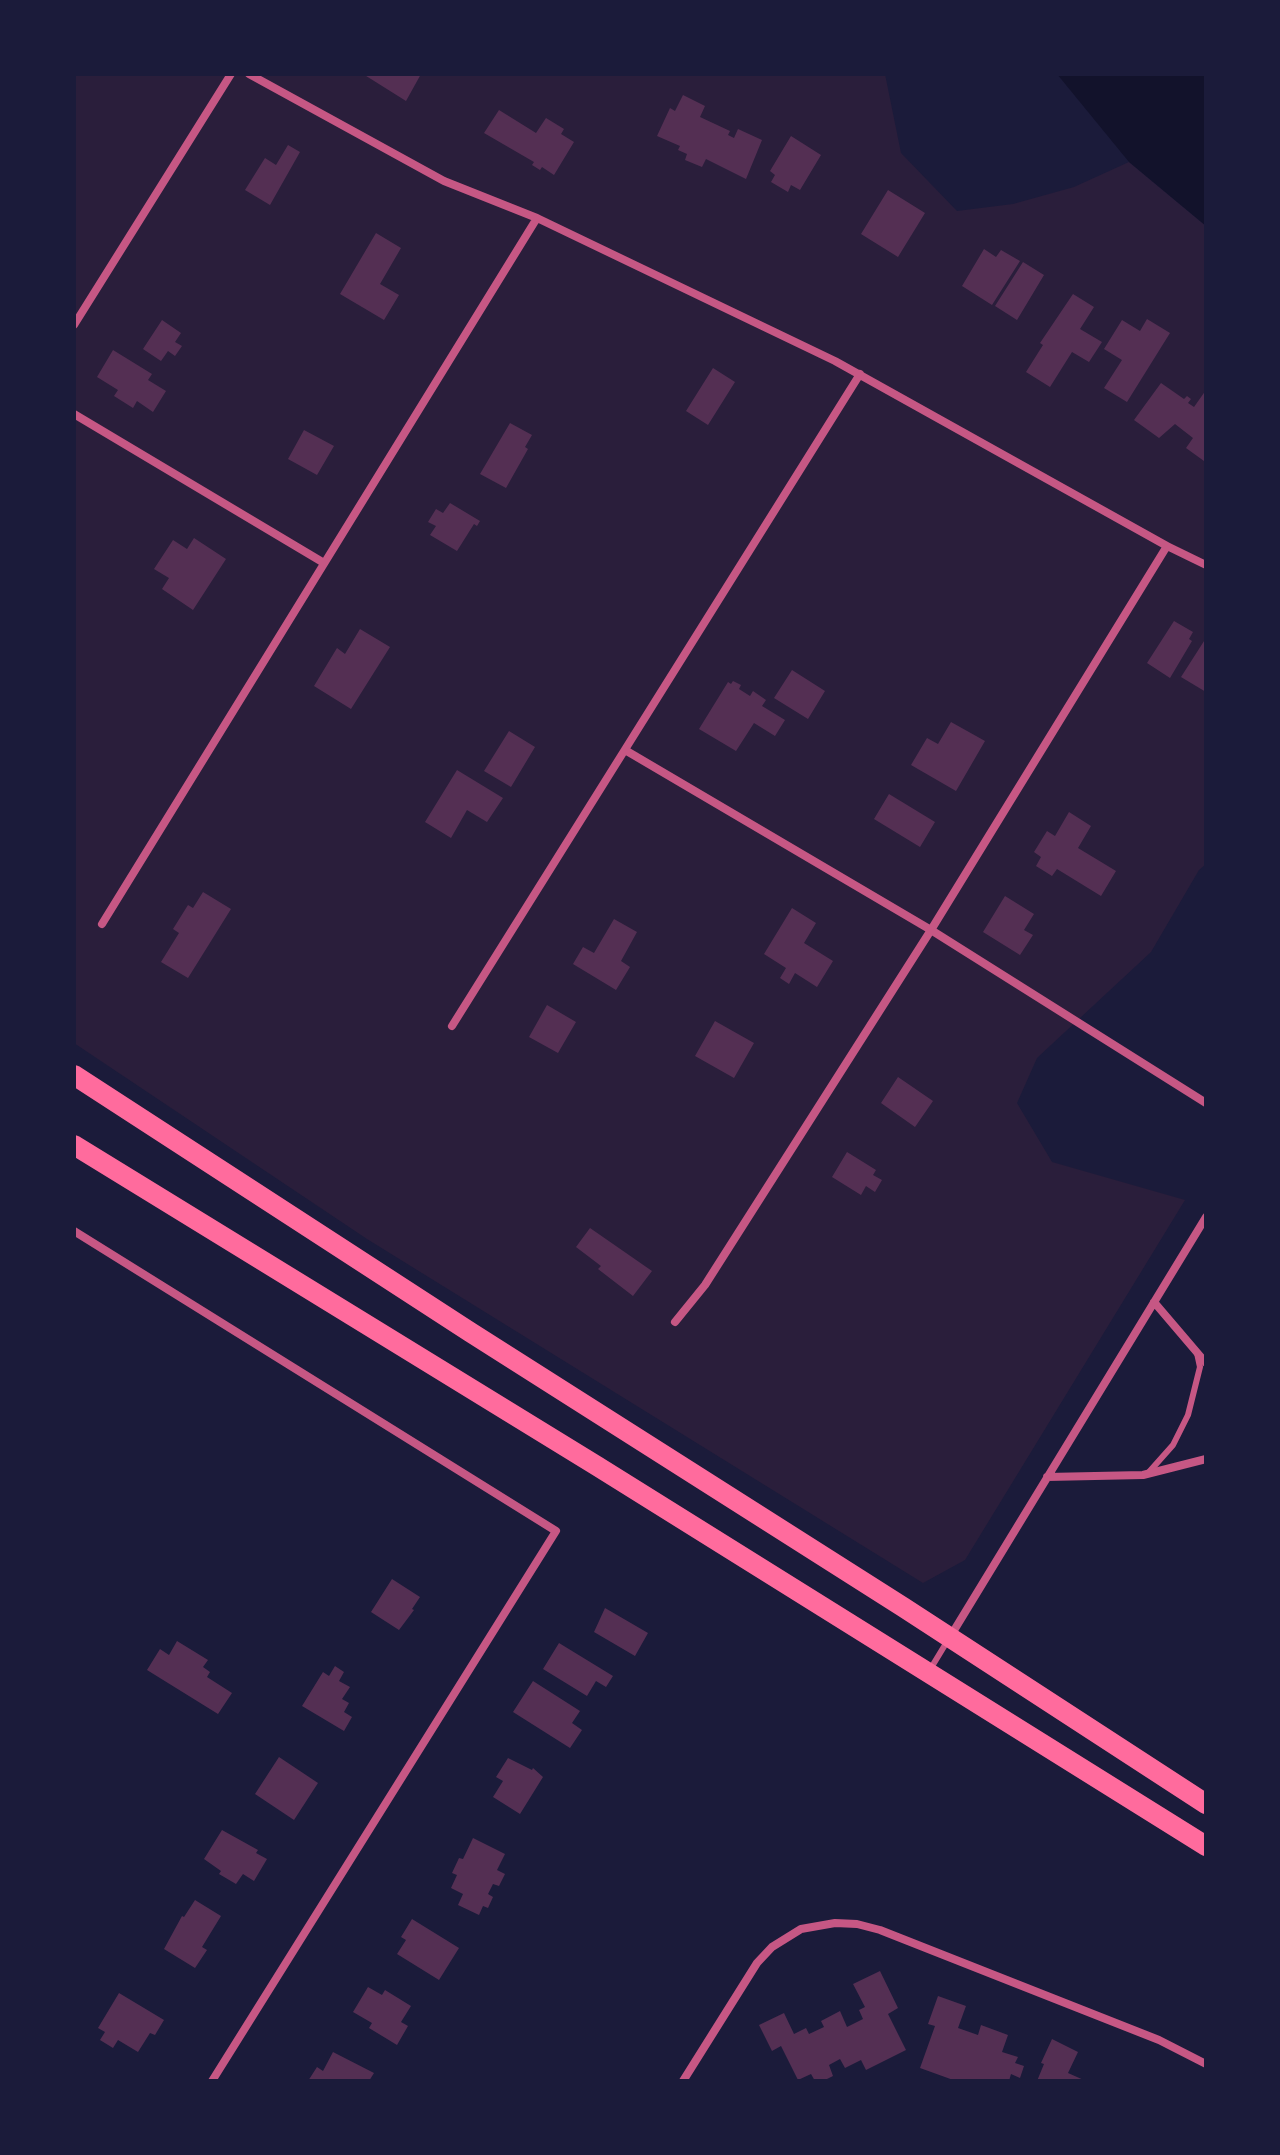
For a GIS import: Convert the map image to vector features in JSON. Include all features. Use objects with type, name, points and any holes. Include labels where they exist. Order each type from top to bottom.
[{"type":"main road","points":[[74,1075],[1206,1804]]},
{"type":"main road","points":[[74,1145],[929,1671],[1206,1846]]},
{"type":"street","points":[[74,325],[231,74]]},
{"type":"street","points":[[249,74],[444,181],[537,218],[860,374],[1206,565]]},
{"type":"street","points":[[102,924],[537,218]]},
{"type":"street","points":[[452,1026],[860,374]]},
{"type":"street","points":[[74,414],[324,563]]},
{"type":"street","points":[[675,1322],[705,1285],[931,930],[1167,546]]},
{"type":"street","points":[[625,750],[931,930],[1206,1103]]},
{"type":"street","points":[[949,1638],[1206,1217]]},
{"type":"street","points":[[74,1231],[556,1531],[212,2081]]},
{"type":"street","points":[[1154,1302],[1206,1363]]},
{"type":"street","points":[[1047,1477],[1147,1474],[1206,1459]]},
{"type":"street","points":[[683,2081],[757,1963],[772,1947],[812,1926],[846,1922],[880,1930],[1159,2040],[1206,2064]]},
{"type":"lane","points":[[1147,1474],[1173,1445],[1188,1415],[1200,1367],[1197,1352]]},
{"type":"lane","points":[[929,1671],[949,1638]]},
{"type":"shaded area","points":[[74,74],[885,74],[901,153],[957,211],[1013,204],[1074,187],[1129,162],[1206,226],[1206,864],[1199,870],[1151,952],[1037,1058],[1017,1103],[1052,1162],[1185,1200],[965,1560],[923,1583],[367,1239],[74,1043]]},
{"type":"shaded area","points":[[1057,74],[1206,74],[1206,226],[1129,162]]},
{"type":"building","points":[[363,74],[421,74],[406,101]]},
{"type":"building","points":[[683,95],[705,106],[700,117],[730,131],[728,135],[734,138],[738,129],[762,140],[746,179],[706,159],[702,167],[685,160],[687,154],[678,150],[680,146],[657,136],[670,108],[675,111]]},
{"type":"building","points":[[499,110],[536,133],[546,118],[564,129],[561,134],[574,142],[554,175],[542,167],[540,170],[532,165],[534,162],[484,133]]},
{"type":"building","points":[[791,136],[821,155],[800,190],[791,185],[788,192],[771,182],[775,175],[770,171]]},
{"type":"building","points":[[288,145],[300,152],[270,205],[245,190],[265,158],[276,165]]},
{"type":"building","points":[[888,190],[925,213],[898,257],[861,234]]},
{"type":"building","points":[[376,233],[401,248],[380,284],[399,295],[384,320],[340,294]]},
{"type":"building","points":[[984,249],[996,257],[1001,250],[1020,261],[992,305],[962,286]]},
{"type":"building","points":[[1023,262],[1044,275],[1017,320],[995,306]]},
{"type":"building","points":[[1073,294],[1094,307],[1080,329],[1102,342],[1089,362],[1072,352],[1050,387],[1026,372],[1043,345],[1040,343]]},
{"type":"building","points":[[1147,319],[1170,333],[1127,402],[1104,388],[1122,360],[1104,349],[1122,320],[1140,331]]},
{"type":"building","points":[[162,320],[181,333],[175,342],[182,346],[175,356],[168,351],[161,361],[143,349]]},
{"type":"building","points":[[113,350],[152,374],[148,380],[166,391],[153,412],[137,401],[133,408],[114,396],[118,390],[97,377]]},
{"type":"building","points":[[713,368],[735,382],[708,425],[686,411]]},
{"type":"building","points":[[1161,383],[1184,399],[1187,396],[1191,399],[1188,403],[1194,407],[1206,390],[1204,461],[1186,448],[1193,438],[1175,424],[1159,438],[1134,420]]},
{"type":"building","points":[[510,423],[532,435],[525,447],[528,449],[506,488],[480,474]]},
{"type":"building","points":[[304,430],[334,446],[317,475],[288,459]]},
{"type":"building","points":[[450,503],[480,521],[477,526],[474,524],[457,551],[430,535],[436,526],[428,522],[436,509],[443,513]]},
{"type":"building","points":[[194,538],[226,559],[193,610],[162,589],[169,578],[154,569],[173,540],[187,549]]},
{"type":"building","points":[[1174,621],[1193,632],[1189,639],[1192,641],[1170,678],[1147,663]]},
{"type":"building","points":[[360,629],[390,647],[351,709],[314,686],[337,648],[345,654]]},
{"type":"building","points":[[1206,638],[1206,692],[1181,677]]},
{"type":"building","points":[[792,670],[825,691],[808,719],[774,698]]},
{"type":"building","points":[[733,681],[750,696],[753,691],[766,700],[762,706],[785,720],[775,736],[754,723],[736,751],[699,729],[728,682],[731,684]]},
{"type":"building","points":[[951,722],[985,741],[956,791],[911,765],[927,738],[938,744]]},
{"type":"building","points":[[509,731],[535,747],[511,787],[484,771]]},
{"type":"building","points":[[457,770],[503,798],[487,822],[467,810],[451,838],[425,822]]},
{"type":"building","points":[[889,794],[935,822],[920,847],[874,819]]},
{"type":"building","points":[[1069,812],[1091,826],[1078,848],[1116,871],[1101,896],[1057,869],[1052,876],[1036,866],[1041,857],[1034,852],[1047,831],[1055,836]]},
{"type":"building","points":[[203,892],[231,909],[188,978],[161,962],[179,933],[173,929],[188,905],[193,908]]},
{"type":"building","points":[[1005,896],[1034,914],[1024,930],[1033,935],[1020,955],[983,932]]},
{"type":"building","points":[[792,908],[816,923],[804,943],[833,961],[817,987],[795,973],[789,984],[780,978],[786,968],[764,954]]},
{"type":"building","points":[[614,919],[637,932],[621,961],[630,967],[616,990],[573,964],[583,947],[594,953]]},
{"type":"building","points":[[547,1005],[576,1022],[558,1053],[529,1037]]},
{"type":"building","points":[[715,1021],[754,1043],[734,1078],[695,1056]]},
{"type":"building","points":[[898,1077],[933,1101],[915,1127],[881,1103]]},
{"type":"building","points":[[847,1152],[876,1170],[873,1175],[882,1180],[875,1192],[866,1186],[861,1195],[832,1177]]},
{"type":"building","points":[[590,1228],[652,1271],[633,1296],[576,1247]]},
{"type":"building","points":[[392,1579],[420,1597],[399,1630],[371,1612]]},
{"type":"building","points":[[605,1608],[648,1633],[635,1656],[594,1632]]},
{"type":"building","points":[[177,1641],[208,1660],[203,1667],[210,1672],[207,1677],[232,1693],[218,1714],[147,1670],[160,1649],[169,1655]]},
{"type":"building","points":[[559,1643],[613,1676],[606,1687],[596,1681],[587,1696],[543,1669]]},
{"type":"building","points":[[335,1666],[344,1672],[339,1681],[350,1687],[342,1699],[349,1703],[344,1712],[352,1717],[344,1731],[302,1706],[323,1672],[329,1676]]},
{"type":"building","points":[[533,1681],[580,1711],[572,1723],[582,1730],[570,1748],[513,1712]]},
{"type":"building","points":[[279,1757],[318,1783],[294,1820],[255,1794]]},
{"type":"building","points":[[508,1758],[533,1768],[543,1777],[520,1814],[493,1797],[503,1781],[496,1777]]},
{"type":"building","points":[[222,1830],[258,1850],[256,1853],[267,1859],[254,1881],[243,1874],[236,1884],[219,1874],[221,1871],[204,1859]]},
{"type":"building","points":[[473,1838],[505,1854],[497,1870],[505,1874],[499,1886],[493,1884],[488,1894],[493,1897],[488,1908],[483,1906],[479,1915],[458,1905],[463,1894],[451,1888],[457,1875],[452,1873]]},
{"type":"building","points":[[195,1900],[221,1916],[202,1947],[207,1950],[195,1968],[164,1949],[182,1916]]},
{"type":"building","points":[[412,1919],[459,1948],[439,1980],[397,1954],[406,1940],[401,1937]]},
{"type":"building","points":[[880,1971],[898,2008],[888,2014],[906,2050],[866,2070],[861,2060],[845,2068],[840,2059],[829,2065],[833,2076],[823,2081],[815,2081],[811,2074],[798,2080],[781,2046],[772,2051],[759,2025],[784,2013],[794,2034],[806,2028],[809,2034],[824,2027],[821,2021],[840,2011],[847,2027],[863,2019],[859,2010],[865,2007],[853,1984]]},
{"type":"building","points":[[368,1987],[382,1995],[385,1990],[411,2006],[401,2022],[408,2026],[397,2045],[369,2028],[372,2023],[353,2012]]},
{"type":"building","points":[[119,1993],[164,2020],[155,2035],[150,2033],[138,2052],[118,2040],[113,2048],[100,2040],[105,2032],[98,2028]]},
{"type":"building","points":[[938,1996],[966,2006],[958,2028],[978,2035],[981,2025],[1008,2035],[1002,2052],[1018,2057],[1015,2063],[1024,2066],[1020,2078],[1011,2074],[1009,2081],[956,2081],[920,2068],[935,2026],[928,2024]]},
{"type":"building","points":[[1052,2039],[1078,2052],[1068,2073],[1086,2081],[1037,2081]]},
{"type":"building","points":[[333,2052],[374,2073],[369,2081],[308,2081],[317,2067],[323,2071]]}]
